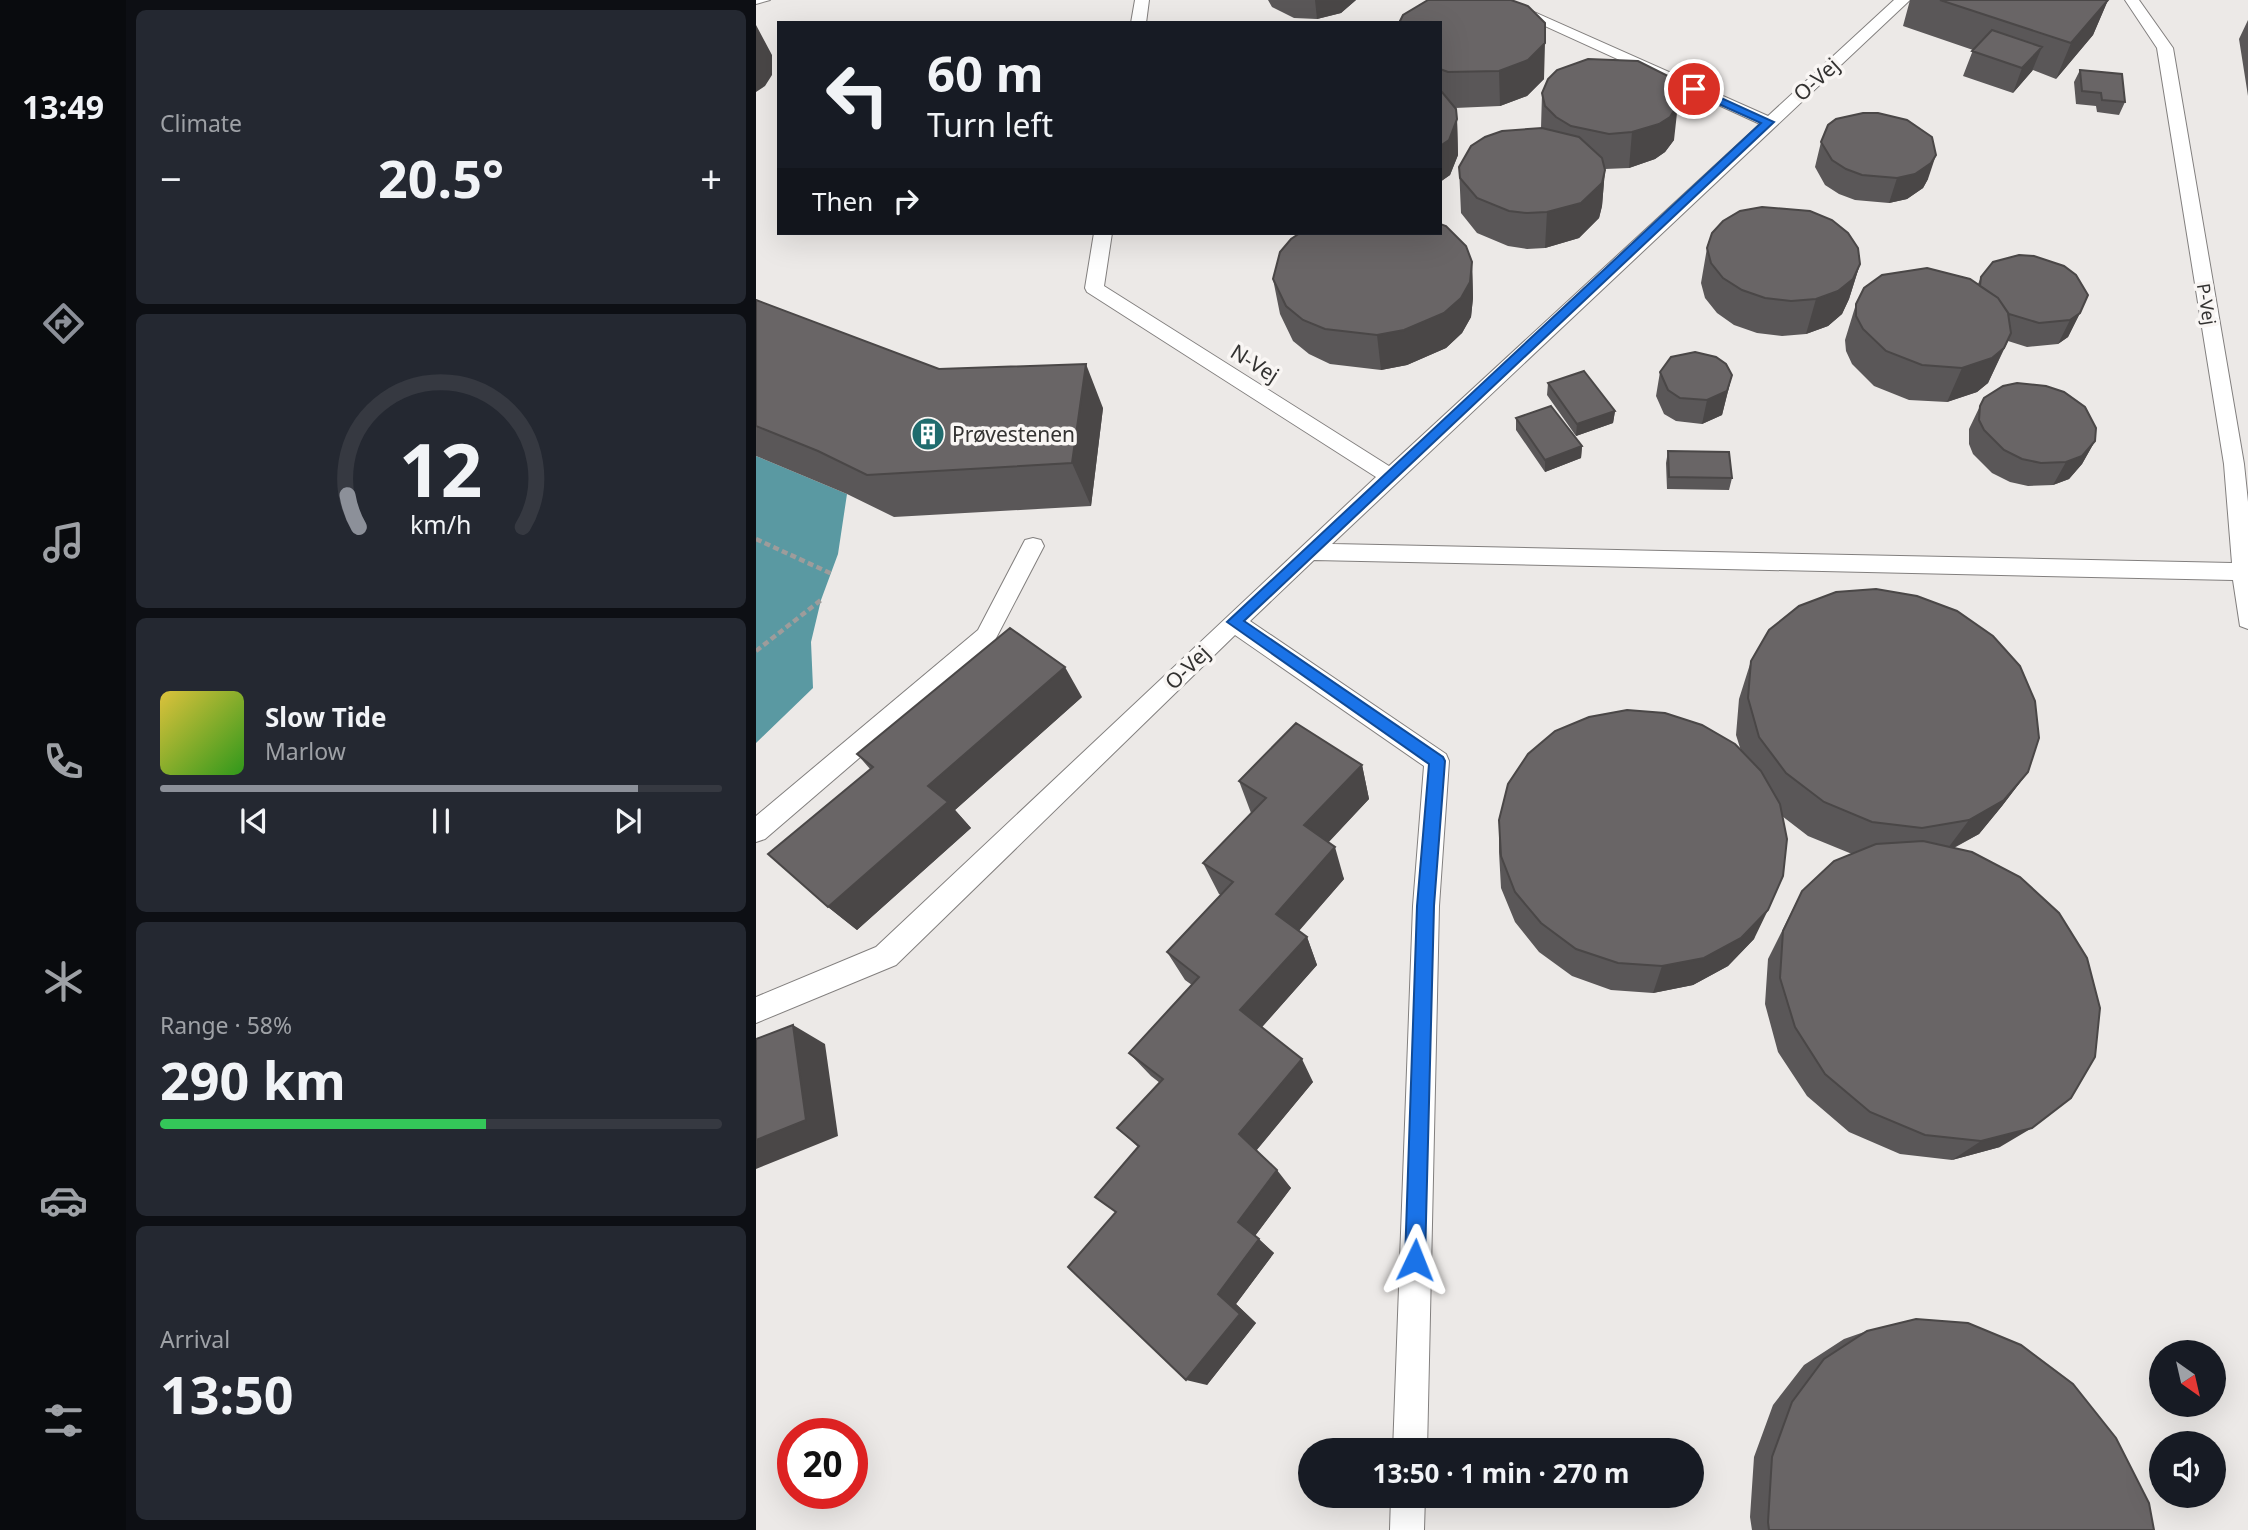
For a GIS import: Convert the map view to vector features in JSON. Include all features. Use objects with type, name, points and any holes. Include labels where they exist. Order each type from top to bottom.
[{"type":"lane","points":[[756,0],[763,0]]},
{"type":"lane","points":[[1138,21],[1142,0]]},
{"type":"lane","points":[[1495,0],[1768,122]]},
{"type":"lane","name":"O-Vej","points":[[756,1010],[886,956],[1234,622],[1768,122],[1903,0]]},
{"type":"lane","name":"P-Vej","points":[[2132,0],[2165,48],[2241,469],[2248,620]]},
{"type":"lane","name":"N-Vej","points":[[1103,235],[1094,288],[1391,477]]},
{"type":"lane","points":[[756,831],[986,636],[1033,545]]},
{"type":"lane","points":[[1310,552],[2244,572]]},
{"type":"lane","points":[[1234,622],[1437,761],[1426,906],[1410,1438]]},
{"type":"lane","points":[[1408,1508],[1408,1530]]},
{"type":"path","points":[[756,539],[832,574]]},
{"type":"path","points":[[756,651],[821,600]]},
{"type":"water","points":[[756,456],[847,494],[838,554],[821,600],[811,642],[813,688],[756,743]]},
{"type":"building","points":[[1428,0],[1511,0],[1528,6],[1545,23],[1545,43],[1528,60],[1499,71],[1448,72],[1442,70],[1442,21],[1400,21],[1403,15]]},
{"type":"building","points":[[1940,0],[2108,0],[2071,43]]},
{"type":"building","points":[[1992,30],[2042,47],[2022,68],[1972,51]]},
{"type":"building","points":[[1588,59],[1638,61],[1668,76],[1679,94],[1678,104],[1670,117],[1659,124],[1632,132],[1609,134],[1571,126],[1545,106],[1542,93],[1548,79],[1557,70]]},
{"type":"building","points":[[2080,70],[2122,74],[2125,102],[2102,100],[2101,93],[2082,91]]},
{"type":"building","points":[[1442,92],[1456,109],[1457,119],[1449,140],[1442,145]]},
{"type":"building","points":[[1863,113],[1878,113],[1907,120],[1932,137],[1936,155],[1931,163],[1915,174],[1897,178],[1862,175],[1832,160],[1821,142],[1828,125],[1836,119]]},
{"type":"building","points":[[1542,128],[1579,137],[1602,158],[1605,170],[1602,183],[1581,203],[1547,212],[1509,211],[1477,198],[1460,178],[1459,167],[1471,146],[1485,137],[1502,131]]},
{"type":"building","points":[[1762,207],[1810,211],[1832,220],[1848,233],[1858,248],[1860,264],[1853,279],[1838,291],[1816,299],[1791,301],[1765,298],[1742,290],[1723,278],[1711,263],[1707,248],[1712,233],[1723,221],[1740,211]]},
{"type":"building","points":[[1442,225],[1466,246],[1472,262],[1470,282],[1461,298],[1444,313],[1404,330],[1377,335],[1325,329],[1303,320],[1286,306],[1273,279],[1280,252],[1297,235],[1442,235]]},
{"type":"building","points":[[2019,255],[2034,256],[2064,266],[2076,275],[2088,295],[2080,313],[2070,320],[2039,323],[2009,314],[1998,298],[1980,286],[1981,277],[1993,262]]},
{"type":"building","points":[[1927,268],[1970,279],[1998,298],[2008,313],[2011,333],[2004,348],[1992,358],[1962,368],[1922,365],[1886,351],[1863,329],[1856,316],[1856,304],[1864,288],[1882,275]]},
{"type":"building","name":"Prøvestenen","points":[[756,300],[939,369],[1086,364],[1072,463],[867,475],[818,451],[756,426]]},
{"type":"building","points":[[1695,352],[1716,357],[1726,364],[1732,375],[1727,391],[1707,400],[1680,398],[1668,390],[1660,372],[1671,357]]},
{"type":"building","points":[[1584,371],[1615,411],[1577,424],[1548,383]]},
{"type":"building","points":[[2017,383],[2046,386],[2064,392],[2085,407],[2096,428],[2095,441],[2082,456],[2066,462],[2041,463],[2022,459],[2004,450],[1984,430],[1979,420],[1980,406],[1984,398],[2003,386]]},
{"type":"building","points":[[1551,406],[1582,446],[1545,460],[1516,418]]},
{"type":"building","points":[[1668,451],[1729,452],[1732,478],[1669,477]]},
{"type":"building","points":[[1876,589],[1917,596],[1957,611],[1993,636],[2020,666],[2035,701],[2039,738],[2028,772],[2004,800],[1969,820],[1922,828],[1872,822],[1824,802],[1786,773],[1759,737],[1748,698],[1751,661],[1769,630],[1799,606],[1836,592]]},
{"type":"building","points":[[1010,628],[1065,667],[928,786],[948,802],[828,907],[768,854],[873,767],[857,754]]},
{"type":"building","points":[[1627,710],[1665,713],[1702,725],[1735,744],[1761,771],[1780,804],[1787,839],[1783,876],[1768,910],[1741,938],[1704,958],[1662,966],[1618,963],[1576,949],[1541,923],[1515,892],[1501,856],[1499,820],[1508,784],[1528,754],[1555,731],[1589,717]]},
{"type":"building","points":[[1296,723],[1362,765],[1304,825],[1335,847],[1276,914],[1307,937],[1240,1010],[1302,1059],[1239,1134],[1277,1170],[1238,1222],[1259,1239],[1218,1294],[1240,1314],[1186,1380],[1068,1267],[1116,1212],[1095,1197],[1139,1146],[1117,1128],[1163,1079],[1129,1053],[1199,977],[1167,952],[1233,882],[1203,863],[1266,798],[1239,781]]},
{"type":"building","points":[[1923,841],[1972,852],[2020,877],[2059,913],[2087,958],[2100,1008],[2095,1057],[2071,1098],[2032,1128],[1981,1141],[1925,1135],[1870,1112],[1825,1074],[1795,1027],[1780,978],[1783,931],[1802,891],[1834,861],[1876,844]]},
{"type":"building","points":[[793,1025],[806,1120],[756,1140],[756,1039]]},
{"type":"building","points":[[1916,1319],[1968,1323],[2021,1345],[2073,1384],[2116,1438],[2149,1503],[2154,1530],[1769,1530],[1772,1457],[1792,1402],[1824,1359],[1867,1331]]},
{"type":"place","name":"Prøvestenen","points":[[928,434]]},
{"type":"route","points":[[1415,1260],[1426,906],[1437,761],[1234,622],[1768,122],[1694,89]]}]
